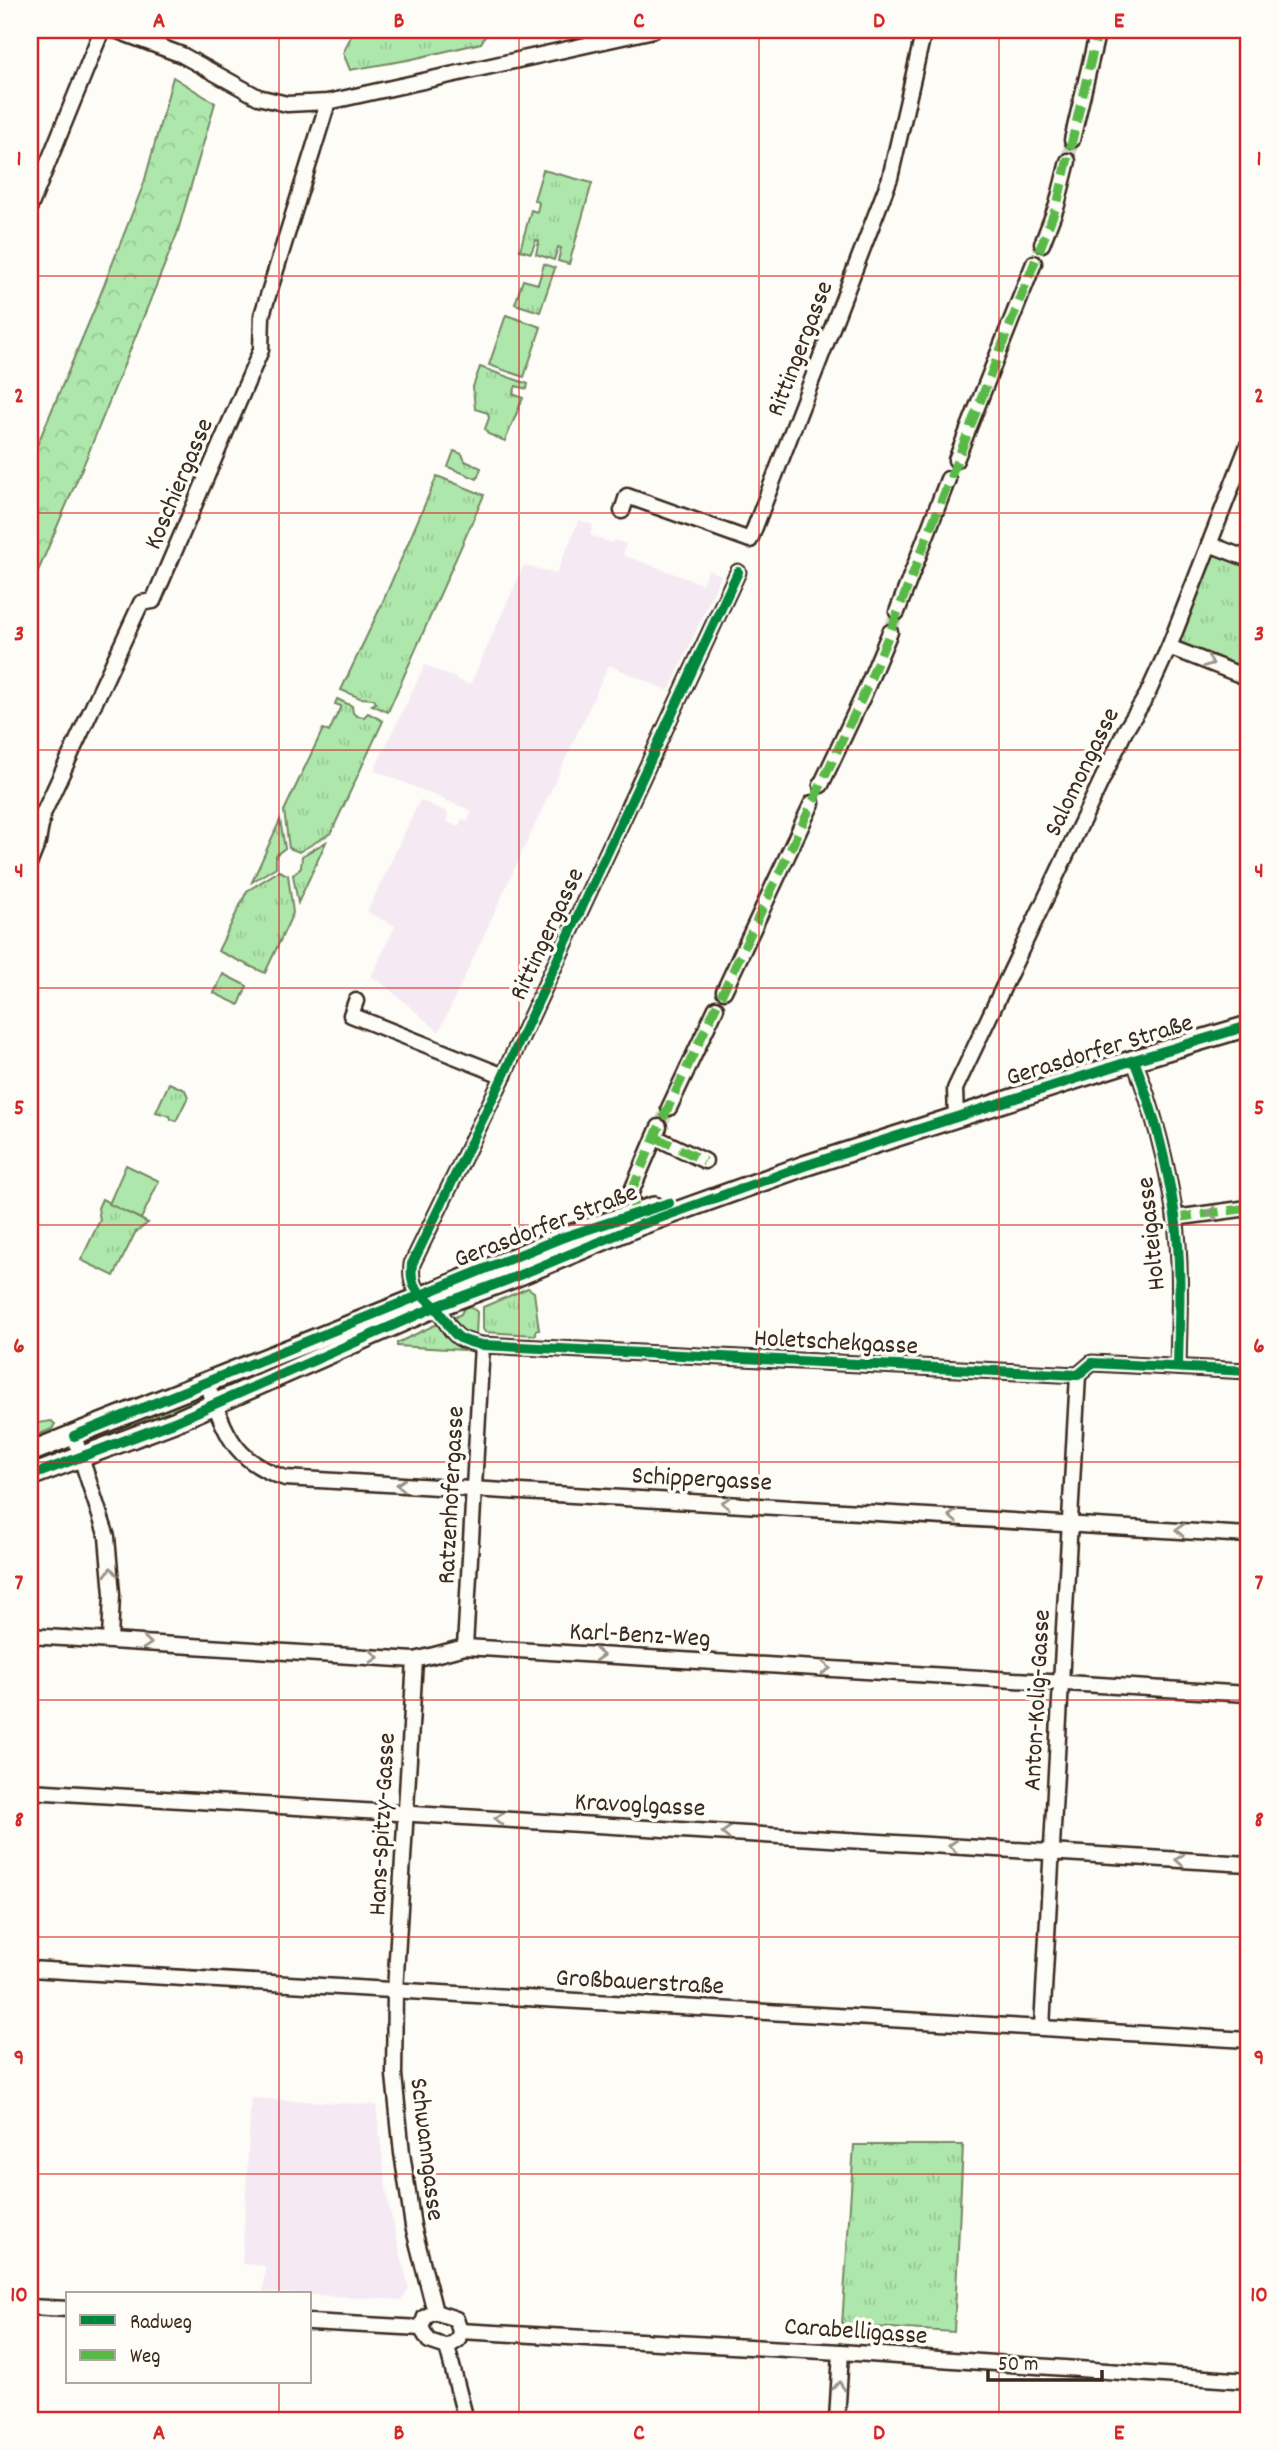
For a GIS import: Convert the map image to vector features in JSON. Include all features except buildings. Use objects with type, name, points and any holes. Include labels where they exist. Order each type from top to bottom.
[{"type":"main road","name":"Gerasdorfer Straße","points":[[30,1452],[206,1382],[428,1302],[510,1279],[638,1218],[1248,1026]]},
{"type":"main road","name":"Gerasdorfer Straße","points":[[30,1476],[174,1422],[428,1302]]},
{"type":"street","points":[[30,207],[102,30]]},
{"type":"street","points":[[115,30],[183,55],[258,97],[287,104],[328,102],[654,30]]},
{"type":"street","name":"Rittingergasse","points":[[622,511],[627,496],[750,540],[890,178],[924,30]]},
{"type":"street","points":[[1073,140],[1098,30]]},
{"type":"street","name":"Koschiergasse","points":[[30,862],[43,814],[141,603],[153,601],[261,350],[262,315],[328,102]]},
{"type":"street","points":[[1042,244],[1057,205],[1068,161]]},
{"type":"street","points":[[956,460],[1034,263]]},
{"type":"street","name":"Salomongasse","points":[[956,1117],[955,1089],[1125,731],[1147,695],[1169,647],[1248,445]]},
{"type":"street","points":[[897,612],[948,480]]},
{"type":"street","points":[[1209,544],[1248,559]]},
{"type":"street","name":"Rittingergasse","points":[[428,1302],[411,1279],[412,1264],[504,1076],[738,572]]},
{"type":"street","points":[[821,785],[890,632]]},
{"type":"street","points":[[1169,647],[1248,678]]},
{"type":"street","points":[[724,991],[812,803]]},
{"type":"street","points":[[356,1001],[351,1015],[504,1076]]},
{"type":"street","points":[[668,1108],[716,1008]]},
{"type":"street","name":"Holteigasse","points":[[1134,1060],[1148,1096],[1175,1217],[1179,1297],[1178,1367]]},
{"type":"street","points":[[638,1218],[630,1195],[657,1132],[705,1161]]},
{"type":"street","points":[[1175,1217],[1248,1208]]},
{"type":"street","name":"Holetschekgasse","points":[[428,1302],[452,1334],[463,1341],[482,1345],[1077,1375],[1092,1363],[1248,1371]]},
{"type":"street","name":"Ratzenhofergasse","points":[[465,1647],[482,1345]]},
{"type":"street","name":"Anton-Kolig-Gasse","points":[[1042,2027],[1077,1375]]},
{"type":"street","name":"Schippergasse","points":[[206,1382],[225,1432],[236,1449],[268,1473],[285,1478],[1248,1535]]},
{"type":"street","points":[[74,1436],[103,1521],[109,1550],[112,1594],[110,1640]]},
{"type":"street","name":"Karl-Benz-Weg","points":[[30,1636],[415,1660],[465,1647],[1248,1694]]},
{"type":"street","name":"Hans-Spitzy-Gasse","points":[[395,1991],[415,1660]]},
{"type":"street","name":"Kravoglgasse","points":[[30,1791],[1248,1864]]},
{"type":"street","name":"Großbauerstraße","points":[[30,1969],[1248,2040]]},
{"type":"street","name":"Schwanngasse","points":[[395,1991],[394,2075],[402,2153],[413,2227],[435,2312]]},
{"type":"street","points":[[30,2307],[66,2309]]},
{"type":"street","points":[[421,2328],[425,2317],[435,2312],[456,2319],[460,2331],[458,2340],[447,2347]]},
{"type":"street","points":[[312,2322],[421,2328]]},
{"type":"street","points":[[421,2328],[429,2341],[447,2347]]},
{"type":"street","name":"Carabelligasse","points":[[460,2331],[841,2353],[1248,2381]]},
{"type":"street","points":[[447,2347],[466,2420]]},
{"type":"street","points":[[837,2420],[841,2353]]},
{"type":"shaded area","points":[[579,520],[593,525],[590,535],[612,543],[614,540],[626,544],[623,555],[702,584],[708,570],[721,575],[669,691],[609,665],[439,1032],[381,982],[371,977],[395,926],[367,912],[420,800],[447,812],[446,821],[458,827],[462,819],[468,821],[472,811],[374,770],[425,665],[470,685],[524,565],[556,574]]},
{"type":"shaded area","points":[[251,2098],[376,2105],[388,2203],[409,2288],[401,2300],[312,2295],[312,2292],[263,2292],[265,2266],[242,2264]]},
{"type":"green space","points":[[354,30],[489,30],[481,43],[350,70],[343,53]]},
{"type":"green space","points":[[173,77],[215,103],[177,234],[30,590],[30,462],[144,183]]},
{"type":"green space","points":[[543,170],[592,183],[569,264],[558,261],[561,248],[558,247],[554,260],[536,254],[539,241],[536,240],[531,253],[520,250],[531,210],[537,212],[539,203],[534,200]]},
{"type":"green space","points":[[544,264],[555,268],[540,312],[515,304],[523,280],[538,284]]},
{"type":"green space","points":[[506,315],[541,327],[524,377],[489,365]]},
{"type":"green space","points":[[480,367],[528,384],[527,389],[516,386],[513,394],[523,398],[505,441],[488,434],[485,429],[488,413],[475,409],[473,387]]},
{"type":"green space","points":[[454,451],[462,454],[465,461],[481,468],[477,479],[448,467]]},
{"type":"green space","points":[[437,476],[484,495],[388,712],[372,705],[376,703],[374,699],[360,698],[341,690],[381,606]]},
{"type":"green space","points":[[1215,551],[1248,563],[1248,669],[1178,641]]},
{"type":"green space","points":[[337,699],[352,706],[353,713],[357,716],[364,717],[368,713],[383,721],[331,833],[299,852],[289,848],[284,811],[323,729],[329,732],[341,706],[335,704]]},
{"type":"green space","points":[[280,820],[285,848],[276,855],[276,867],[252,882]]},
{"type":"green space","points":[[326,842],[298,903],[293,875],[301,868],[302,856]]},
{"type":"green space","points":[[279,871],[288,875],[293,913],[265,973],[218,951],[247,891]]},
{"type":"green space","points":[[223,974],[247,986],[239,1005],[214,993]]},
{"type":"green space","points":[[169,1083],[185,1090],[188,1097],[176,1121],[156,1112]]},
{"type":"green space","points":[[126,1165],[159,1181],[141,1219],[109,1204]]},
{"type":"green space","points":[[102,1199],[148,1223],[135,1233],[114,1276],[81,1260],[100,1220],[98,1208]]},
{"type":"green space","points":[[528,1288],[534,1292],[539,1330],[536,1330],[536,1335],[485,1332],[483,1307]]},
{"type":"green space","points":[[470,1306],[477,1312],[476,1336],[463,1334],[454,1319],[464,1308]]},
{"type":"green space","points":[[437,1324],[448,1339],[467,1348],[397,1346],[397,1343]]},
{"type":"green space","points":[[191,1397],[197,1397],[199,1402],[89,1444],[91,1437]]},
{"type":"green space","points":[[51,1421],[55,1424],[52,1429],[30,1438],[30,1424]]},
{"type":"green space","points":[[854,2145],[963,2145],[954,2332],[842,2325]]},
{"type":"tunnel","points":[[1068,161],[1072,140]]},
{"type":"tunnel","points":[[890,632],[897,612]]},
{"type":"tunnel","points":[[659,1127],[669,1108]]},
{"type":"marked path","points":[[638,1218],[630,1195],[659,1127],[864,694],[1057,205],[1098,30]]},
{"type":"marked path","points":[[655,1137],[705,1161]]},
{"type":"marked path","points":[[1175,1218],[1248,1208]]},
{"type":"cycle path","points":[[738,572],[500,1083],[412,1264],[415,1287],[437,1309],[458,1337],[482,1345],[1078,1375],[1092,1363],[1248,1371]]},
{"type":"cycle path","points":[[30,1476],[174,1422],[435,1307],[640,1225],[804,1166],[1248,1026]]},
{"type":"cycle path","points":[[1134,1060],[1159,1136],[1175,1216],[1179,1272],[1178,1367]]},
{"type":"cycle path","points":[[74,1436],[561,1238],[669,1203]]}]
